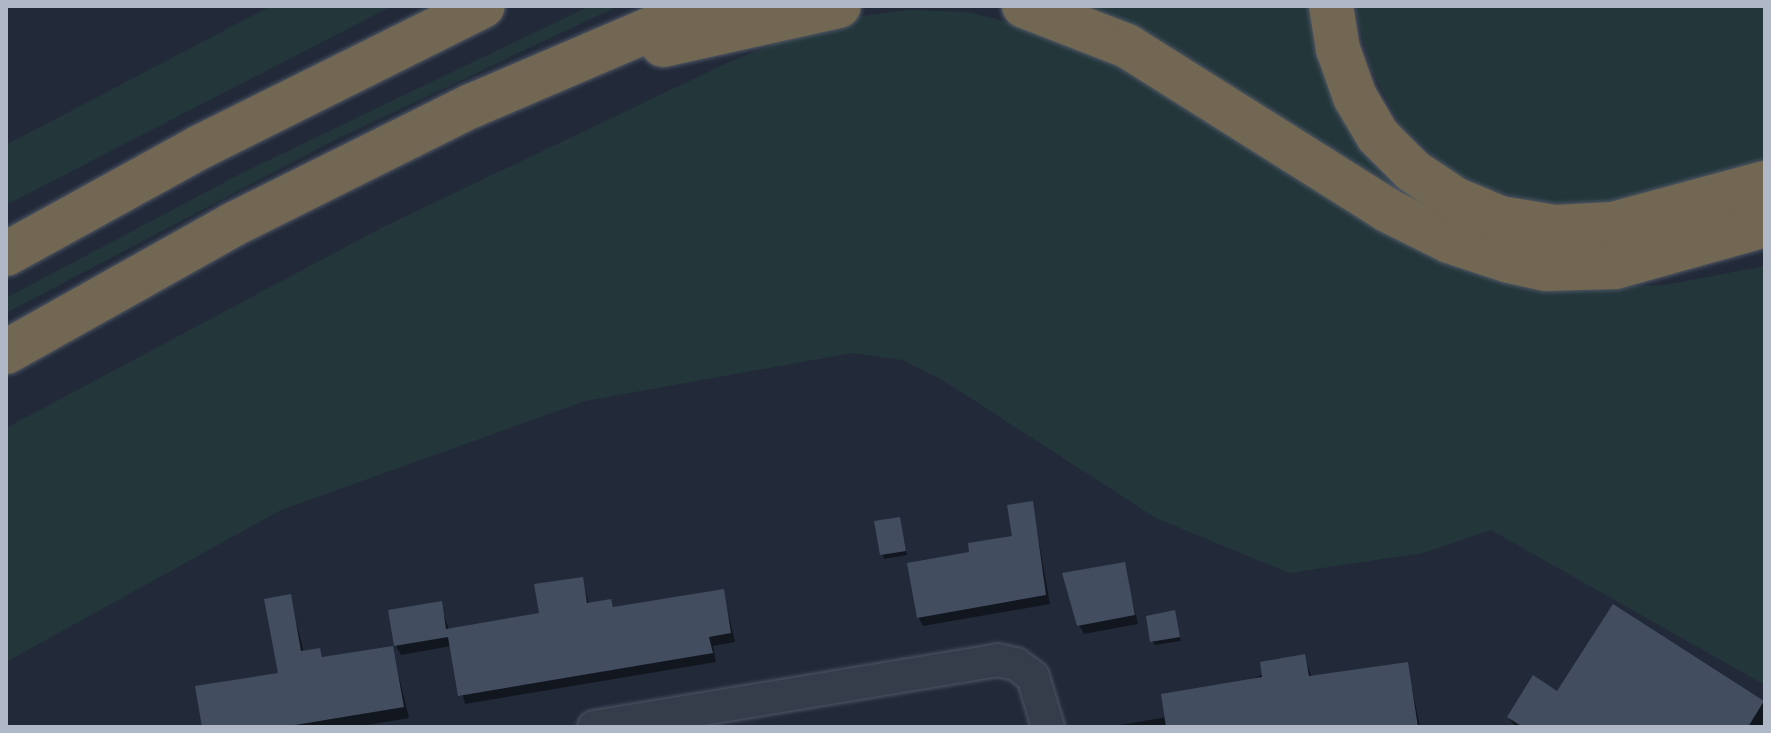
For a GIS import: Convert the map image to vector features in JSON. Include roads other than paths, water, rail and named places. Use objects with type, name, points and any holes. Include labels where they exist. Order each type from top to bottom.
[{"type":"highway","points":[[6,254],[198,148],[483,6]]},
{"type":"highway","points":[[6,352],[232,225],[471,106],[704,6]]},
{"type":"highway","points":[[555,71],[839,6]]},
{"type":"highway","points":[[1024,6],[1127,46],[1387,210],[1449,241],[1509,261],[1547,269],[1615,267],[1765,225]]},
{"type":"highway","points":[[1331,6],[1338,49],[1355,97],[1378,136],[1413,171],[1466,204],[1500,218],[1555,227],[1613,224],[1765,183]]},
{"type":"street","points":[[594,727],[997,660],[1016,664],[1033,677],[1048,727]]}]
